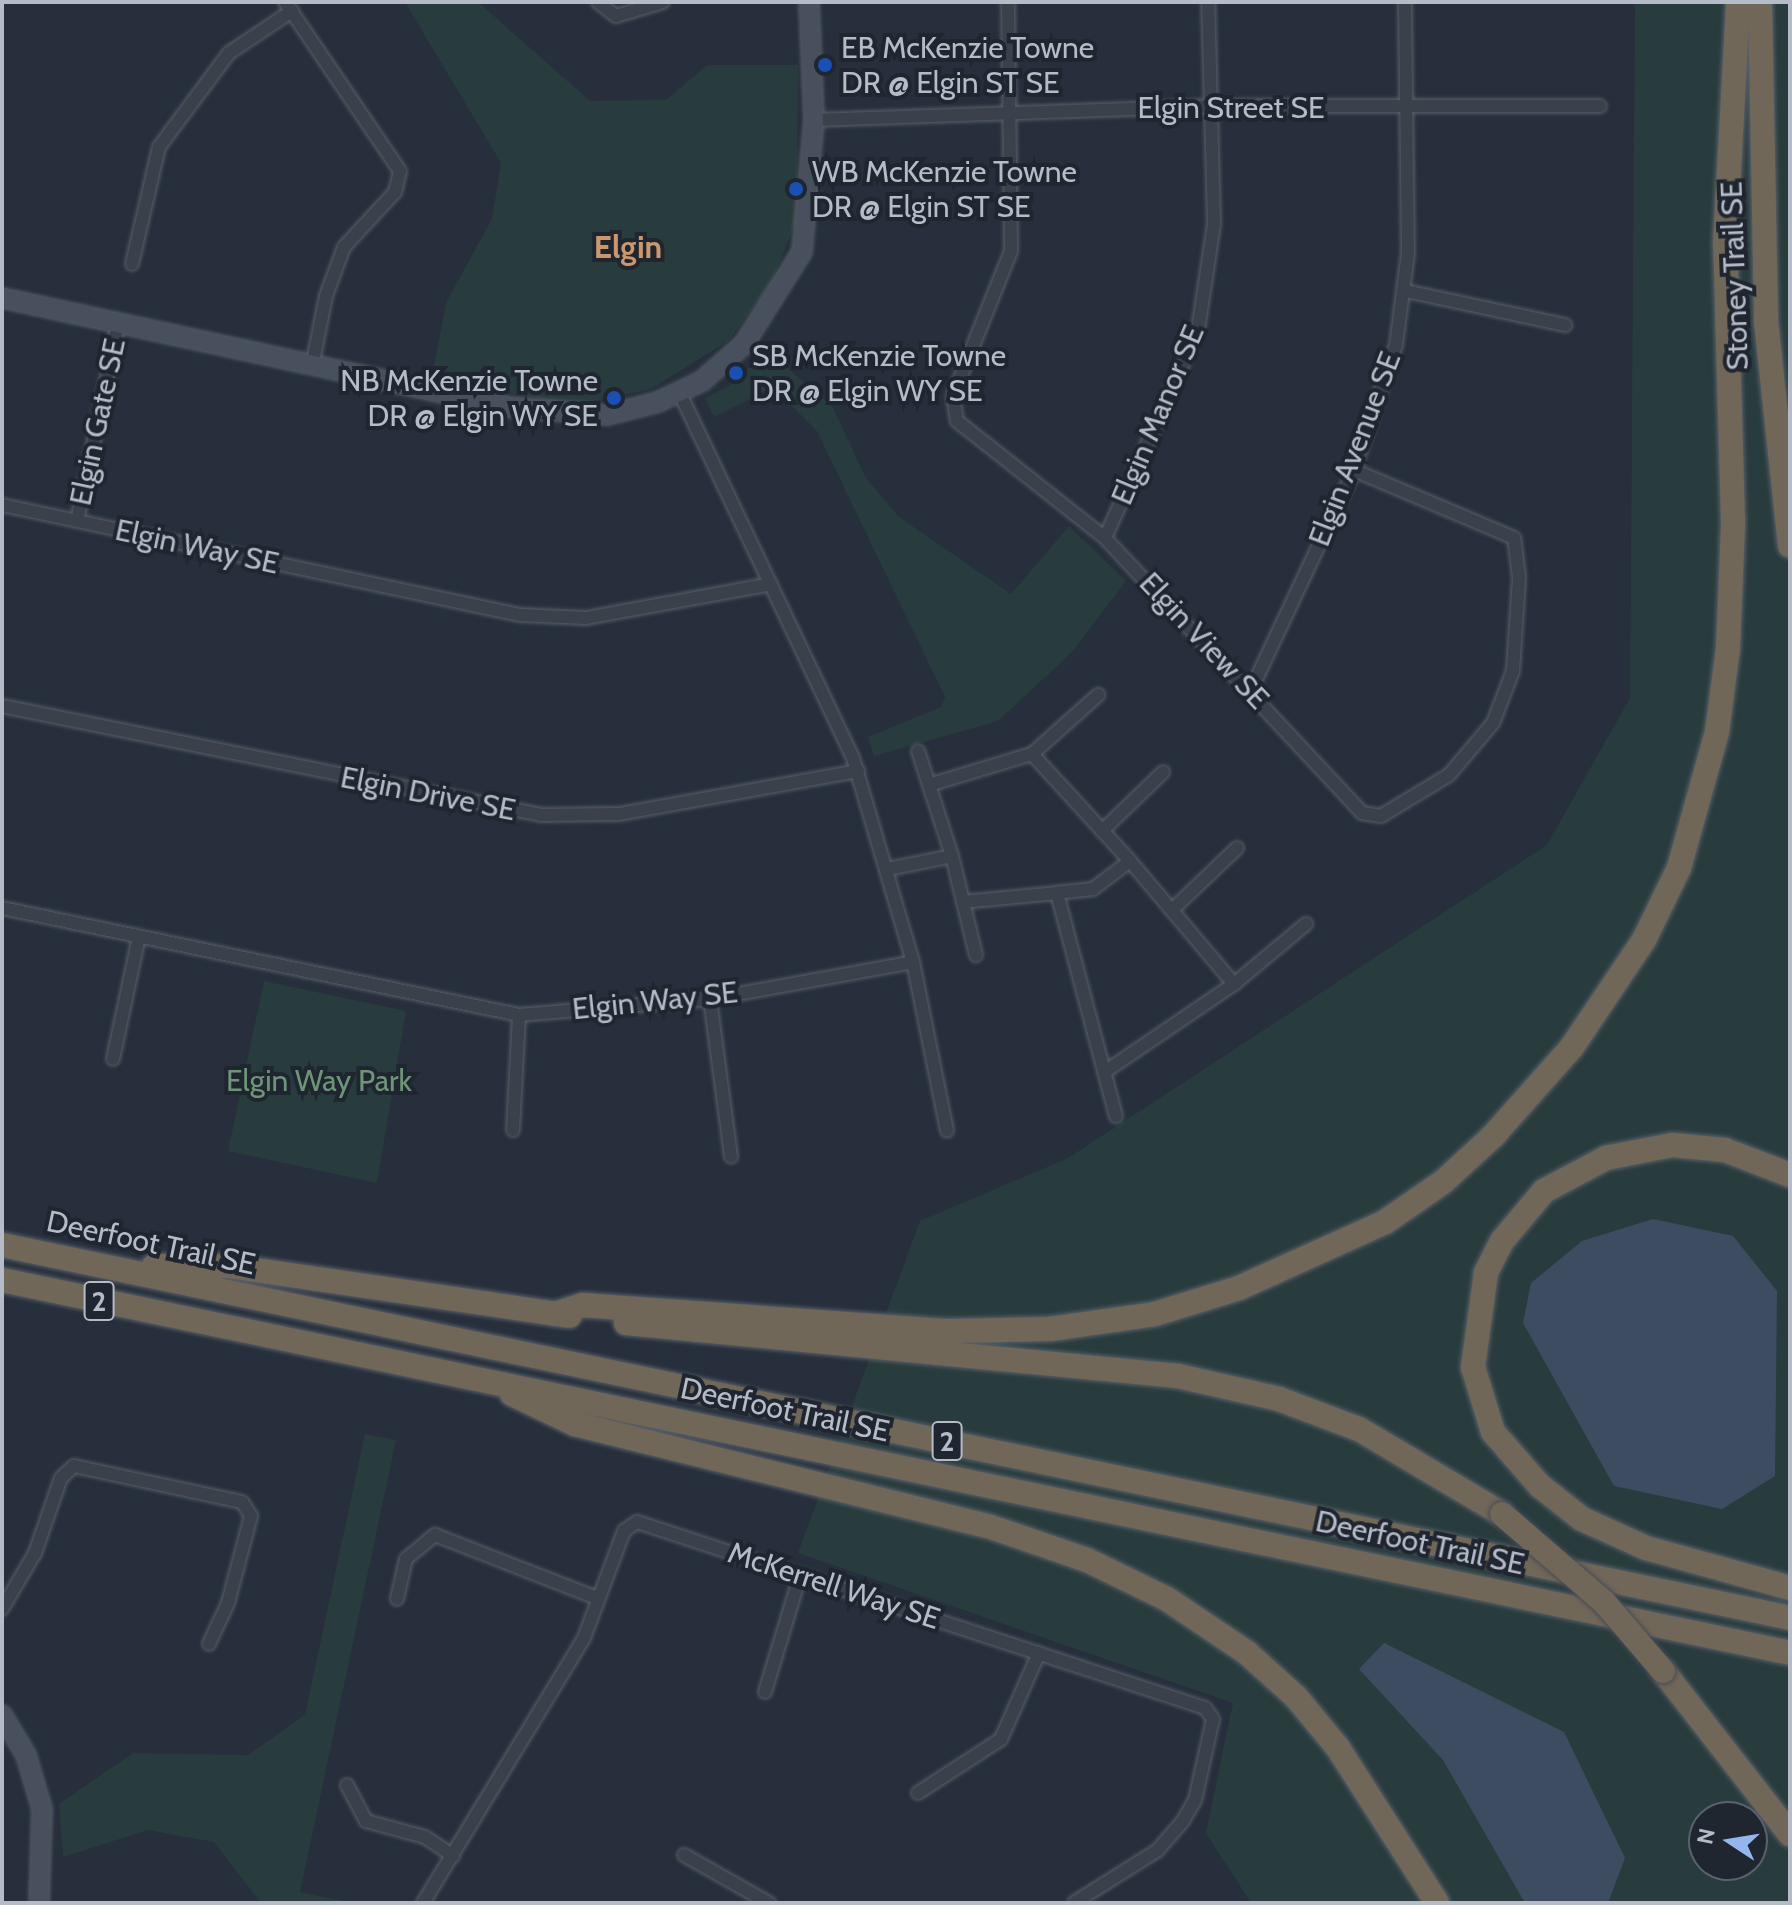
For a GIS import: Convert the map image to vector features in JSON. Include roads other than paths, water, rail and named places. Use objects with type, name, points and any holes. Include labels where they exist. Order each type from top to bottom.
[{"type":"highway","points":[[555,1314],[582,1305],[948,1331],[1050,1329],[1155,1314],[1239,1288],[1385,1222],[1443,1182],[1503,1125],[1572,1047],[1644,940],[1679,868],[1717,732],[1728,649],[1733,522],[1725,244],[1738,2]]},
{"type":"highway","name":"Stoney Trail SE","points":[[1760,2],[1766,321],[1790,546]]},
{"type":"highway","points":[[1790,1175],[1725,1150],[1672,1145],[1606,1158],[1544,1191],[1502,1241],[1486,1273],[1473,1367],[1493,1432],[1540,1486],[1582,1519],[1646,1548],[1790,1588]]},
{"type":"highway","name":"Deerfoot Trail SE","points":[[2,1245],[1790,1618]]},
{"type":"highway","points":[[103,1267],[228,1266],[555,1314],[1178,1376],[1279,1399],[1359,1429],[1502,1514],[1604,1602],[1663,1671],[1790,1834]]},
{"type":"highway","name":"Deerfoot Trail SE","points":[[2,1280],[1790,1653]]},
{"type":"highway","points":[[486,1381],[565,1421],[988,1526],[1087,1560],[1167,1599],[1246,1652],[1296,1697],[1338,1748],[1437,1903]]},
{"type":"street","points":[[598,2],[616,16],[663,2]]},
{"type":"street","points":[[2,298],[312,367],[561,416],[607,415],[680,393],[744,344],[802,252],[814,120],[809,2]]},
{"type":"street","name":"Elgin View SE","points":[[1008,2],[1012,111],[1011,251],[953,396],[953,412],[1105,538],[1251,690],[1362,813],[1381,816],[1449,775],[1493,723],[1513,671],[1519,577],[1514,538],[1354,470]]},
{"type":"street","name":"Elgin Manor SE","points":[[1105,538],[1198,330],[1214,224],[1208,2]]},
{"type":"street","name":"Elgin Avenue SE","points":[[1251,690],[1354,470],[1387,381],[1406,291],[1408,109],[1405,2]]},
{"type":"street","points":[[132,264],[159,147],[229,53],[289,6],[400,171],[395,192],[344,247],[326,296],[312,367]]},
{"type":"street","name":"Elgin Street SE","points":[[814,120],[1211,106],[1408,109],[1600,106]]},
{"type":"street","points":[[1406,291],[1565,325]]},
{"type":"street","name":"Elgin Gate SE","points":[[77,521],[118,324]]},
{"type":"street","points":[[680,393],[858,771],[913,962],[947,1131]]},
{"type":"street","name":"Elgin Way SE","points":[[2,505],[520,615],[586,618],[771,584]]},
{"type":"street","points":[[929,785],[1032,754],[1098,695]]},
{"type":"street","name":"Elgin Drive SE","points":[[2,706],[541,815],[619,814],[858,771]]},
{"type":"street","points":[[918,751],[952,856],[976,955]]},
{"type":"street","points":[[1032,754],[1130,861],[1234,984]]},
{"type":"street","points":[[1102,831],[1163,772]]},
{"type":"street","points":[[1172,910],[1237,848]]},
{"type":"street","points":[[888,869],[952,856]]},
{"type":"street","points":[[963,902],[1093,889],[1130,861]]},
{"type":"street","points":[[1057,893],[1116,1116]]},
{"type":"street","name":"Elgin Way SE","points":[[2,908],[519,1015],[710,999],[913,962]]},
{"type":"street","points":[[1106,1071],[1234,984],[1306,924]]},
{"type":"street","points":[[113,1059],[139,937]]},
{"type":"street","points":[[710,999],[731,1157]]},
{"type":"street","points":[[513,1130],[519,1015]]},
{"type":"street","points":[[2,1609],[35,1553],[61,1478],[74,1466],[242,1502],[251,1516],[228,1603],[209,1644]]},
{"type":"street","name":"McKerrell Way SE","points":[[423,1903],[584,1638],[624,1531],[637,1522],[1205,1708],[1213,1719],[1195,1800],[1183,1821],[1158,1850],[1074,1903]]},
{"type":"street","points":[[397,1599],[406,1559],[435,1535],[597,1598]]},
{"type":"street","points":[[765,1692],[800,1576]]},
{"type":"street","points":[[918,1793],[1001,1739],[1039,1653]]},
{"type":"street","points":[[2,1715],[26,1755],[42,1809],[39,1903]]},
{"type":"street","points":[[347,1785],[366,1821],[425,1837],[453,1856]]},
{"type":"street","points":[[684,1855],[769,1903]]},
{"type":"water","points":[[1653,1219],[1733,1236],[1777,1291],[1775,1476],[1722,1509],[1614,1486],[1523,1323],[1531,1283],[1582,1241]]},
{"type":"water","points":[[1384,1643],[1564,1732],[1625,1858],[1608,1903],[1525,1903],[1443,1760],[1359,1669]]},
{"type":"place","name":"EB McKenzie Towne DR @ Elgin ST SE","points":[[825,65]]},
{"type":"place","name":"WB McKenzie Towne DR @ Elgin ST SE","points":[[796,189]]},
{"type":"place","name":"SB McKenzie Towne DR @ Elgin WY SE","points":[[736,373]]},
{"type":"place","name":"NB McKenzie Towne DR @ Elgin WY SE","points":[[614,398]]},
{"type":"district","name":"Elgin","points":[[628,247]]},
{"type":"park label","name":"Elgin Way Park","points":[[319,1081]]}]
